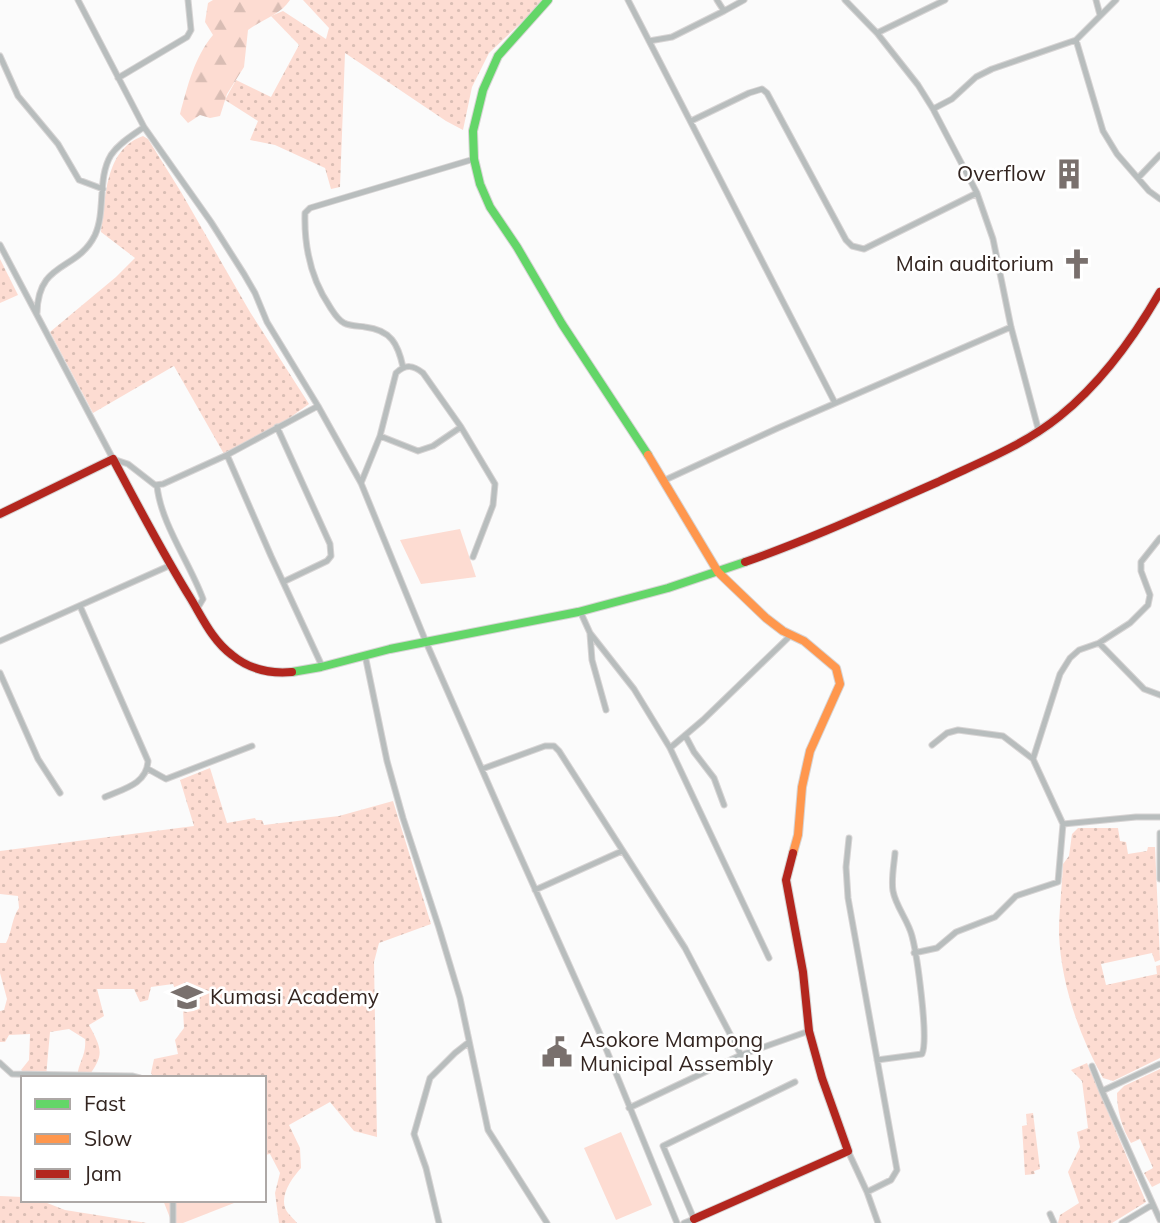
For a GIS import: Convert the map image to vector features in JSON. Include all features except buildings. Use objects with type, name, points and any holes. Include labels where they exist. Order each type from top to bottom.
[{"type":"street","points":[[78,0],[144,127],[244,274],[267,322],[361,483],[426,642],[600,1034],[677,1223]]},
{"type":"street","points":[[118,78],[187,37],[191,30],[188,0]]},
{"type":"street","points":[[548,0],[498,56],[483,90],[473,131],[474,159],[480,184],[490,206],[562,324],[665,480],[718,572],[766,618],[804,641],[836,668],[840,684],[810,751],[802,787],[798,835],[786,880],[803,972],[809,1031],[822,1078],[848,1151],[878,1223]]},
{"type":"street","points":[[628,0],[835,403]]},
{"type":"street","points":[[717,0],[724,11]]},
{"type":"street","points":[[649,41],[672,37],[744,0]]},
{"type":"street","points":[[845,0],[877,33],[918,85],[976,193],[993,239],[1011,327],[1039,432]]},
{"type":"street","points":[[877,33],[945,0]]},
{"type":"street","points":[[1096,0],[1100,15]]},
{"type":"street","points":[[933,110],[952,99],[976,77],[992,69],[1076,40],[1116,0]]},
{"type":"street","points":[[1076,40],[1099,121],[1117,154],[1160,200]]},
{"type":"street","points":[[0,56],[18,96],[58,144],[79,180],[103,190]]},
{"type":"street","points":[[691,121],[762,89],[767,93],[846,240],[858,249],[864,249],[976,193]]},
{"type":"street","points":[[37,316],[37,297],[41,286],[53,272],[87,248],[96,233],[110,158],[118,147],[144,127]]},
{"type":"street","points":[[1138,178],[1160,155]]},
{"type":"street","points":[[403,367],[398,347],[383,332],[375,328],[347,325],[339,320],[320,292],[311,270],[305,213],[310,208],[474,159]]},
{"type":"street","points":[[0,245],[113,459],[214,638],[239,660],[268,673],[291,673],[580,611],[718,572],[805,540],[899,500],[1009,450],[1039,432],[1068,409],[1112,366],[1160,292]]},
{"type":"street","points":[[665,480],[1011,327]]},
{"type":"street","points":[[361,483],[380,436],[396,373],[403,367],[414,366],[423,373],[461,427],[495,484],[493,505],[473,557]]},
{"type":"street","points":[[157,486],[227,455],[318,406]]},
{"type":"street","points":[[277,427],[324,526],[332,551],[327,561],[283,582]]},
{"type":"street","points":[[380,436],[418,451],[433,446],[461,427]]},
{"type":"street","points":[[227,455],[322,666]]},
{"type":"street","points":[[0,514],[113,459],[128,464],[157,486],[166,520],[190,565],[203,599],[197,609]]},
{"type":"street","points":[[1033,759],[1060,674],[1070,658],[1079,650],[1099,643],[1130,623],[1148,605],[1150,595],[1141,571],[1141,562],[1160,538]]},
{"type":"street","points":[[0,641],[171,565]]},
{"type":"street","points":[[80,606],[148,761],[145,775],[130,786],[105,797]]},
{"type":"street","points":[[580,611],[590,633],[634,689],[670,748],[769,958]]},
{"type":"street","points":[[590,633],[592,660],[606,710]]},
{"type":"street","points":[[670,748],[791,635]]},
{"type":"street","points":[[1099,643],[1143,689],[1160,695]]},
{"type":"street","points":[[365,655],[387,761],[402,818],[446,949],[488,1130],[547,1223]]},
{"type":"street","points":[[0,673],[38,759],[60,793]]},
{"type":"street","points":[[915,953],[937,948],[956,932],[995,917],[1021,894],[1058,882],[1063,824],[1033,759],[1003,736],[958,730],[947,733],[932,745]]},
{"type":"street","points":[[685,735],[714,778],[724,805]]},
{"type":"street","points":[[148,769],[166,779],[252,746]]},
{"type":"street","points":[[482,769],[545,746],[554,746],[559,751],[685,948],[741,1055]]},
{"type":"street","points":[[1063,824],[1160,817]]},
{"type":"street","points":[[1160,833],[1160,878]]},
{"type":"street","points":[[849,838],[846,867],[848,898],[897,1170],[891,1180],[867,1192]]},
{"type":"street","points":[[536,891],[622,851]]},
{"type":"street","points":[[877,1060],[922,1054],[924,1051],[912,934],[892,888],[895,853]]},
{"type":"street","points":[[629,1108],[741,1055],[809,1031]]},
{"type":"street","points":[[439,1223],[426,1168],[414,1134],[429,1078],[469,1042]]},
{"type":"street","points":[[0,1063],[12,1074],[132,1076]]},
{"type":"street","points":[[1102,1091],[1160,1064]]},
{"type":"street","points":[[1092,1066],[1160,1220]]},
{"type":"street","points":[[648,1153],[795,1082]]},
{"type":"street","points":[[663,1146],[694,1219]]},
{"type":"street","points":[[684,1223],[848,1151]]},
{"type":"street","points":[[173,1202],[173,1223]]},
{"type":"street","points":[[1122,1223],[1152,1205]]},
{"type":"street","points":[[1050,1214],[1054,1223]]},
{"type":"green space","points":[[213,0],[290,0],[276,13],[248,30],[244,67],[227,94],[220,116],[210,118],[200,115],[188,123],[180,114],[196,62],[213,35],[205,22],[208,3]]},
{"type":"green space","points":[[303,0],[545,0],[489,53],[472,87],[463,130],[345,53],[340,187],[331,189],[325,168],[275,145],[250,140],[258,121],[225,100],[236,80],[271,97],[299,45],[271,16],[283,11],[326,39],[329,28]]},
{"type":"green space","points":[[143,136],[148,139],[181,192],[250,312],[309,404],[288,419],[224,454],[174,366],[93,413],[50,332],[135,258],[101,232],[106,190],[114,164],[130,143]]},
{"type":"green space","points":[[0,259],[18,295],[0,303]]},
{"type":"green space","points":[[460,529],[476,577],[421,584],[400,540]]},
{"type":"green space","name":"Kumasi Academy","points":[[210,768],[227,823],[255,818],[262,820],[264,825],[339,816],[393,801],[431,924],[379,943],[374,962],[377,1137],[354,1131],[330,1102],[289,1125],[300,1148],[301,1168],[287,1188],[284,1205],[297,1223],[279,1223],[275,1193],[280,1173],[270,1154],[266,1155],[266,1076],[153,1076],[151,1073],[154,1059],[178,1054],[175,1040],[184,1028],[183,1009],[173,984],[151,987],[148,1000],[140,1002],[134,989],[97,989],[104,1016],[89,1025],[100,1052],[97,1063],[88,1076],[78,1076],[85,1039],[69,1029],[50,1032],[46,1076],[31,1076],[21,1070],[29,1060],[30,1034],[9,1035],[5,1042],[0,1042],[0,1011],[4,1010],[7,999],[0,973],[0,943],[6,943],[19,908],[18,896],[0,894],[0,851],[194,826],[180,780]]},
{"type":"green space","points":[[1078,828],[1118,828],[1120,841],[1126,842],[1128,854],[1155,847],[1160,960],[1155,962],[1152,953],[1101,964],[1106,985],[1157,974],[1156,966],[1160,965],[1160,1058],[1113,1081],[1103,1078],[1086,1044],[1067,990],[1060,953],[1063,864],[1069,856],[1072,834]]},
{"type":"green space","points":[[1087,1063],[1146,1202],[1112,1223],[1058,1223],[1060,1215],[1079,1203],[1068,1172],[1080,1147],[1077,1132],[1088,1128],[1082,1081],[1071,1070]]},
{"type":"green space","points":[[1160,1069],[1160,1183],[1152,1187],[1144,1173],[1153,1168],[1140,1139],[1131,1143],[1128,1137],[1119,1113],[1117,1093],[1124,1086]]},
{"type":"green space","points":[[1033,1113],[1040,1169],[1034,1171],[1035,1174],[1025,1175],[1022,1126],[1027,1125],[1026,1114]]},
{"type":"green space","points":[[621,1132],[652,1205],[616,1220],[584,1148]]},
{"type":"green space","points":[[0,1196],[21,1197],[21,1202],[45,1202],[65,1210],[147,1223],[0,1223]]},
{"type":"green space","points":[[164,1202],[234,1203],[183,1223],[172,1223]]},
{"type":"traffic: fast","points":[[548,0],[498,56],[483,90],[473,131],[474,159],[480,184],[490,207],[562,324],[648,455]]},
{"type":"traffic: fast","points":[[292,672],[390,649],[578,612],[668,588],[745,562]]},
{"type":"traffic: slow","points":[[648,455],[718,572],[766,618],[783,631],[804,641],[836,668],[840,684],[810,751],[793,853]]},
{"type":"traffic: jam","points":[[745,562],[890,503],[1016,445],[1046,427],[1075,403],[1103,374],[1128,343],[1160,292]]},
{"type":"traffic: jam","points":[[0,514],[113,459],[171,565],[219,643],[239,660],[253,667],[292,672]]},
{"type":"traffic: jam","points":[[694,1219],[848,1151],[822,1078],[809,1031],[803,972],[786,880],[793,853]]},
{"type":"place","name":"Overflow","points":[[1069,174]]},
{"type":"place","name":"Main auditorium","points":[[1077,264]]},
{"type":"place","name":"Kumasi Academy","points":[[187,997]]},
{"type":"place","name":"Asokore Mampong Municipal Assembly","points":[[557,1052]]}]
